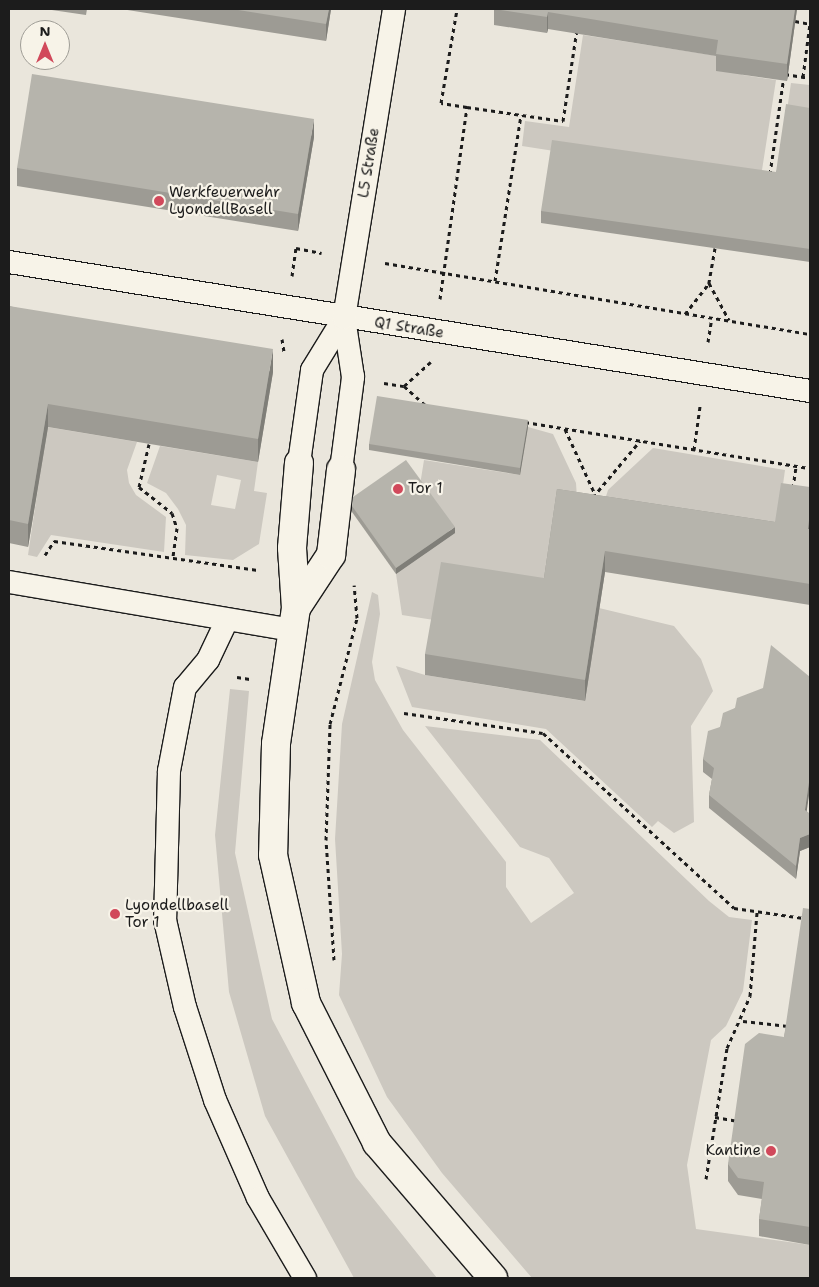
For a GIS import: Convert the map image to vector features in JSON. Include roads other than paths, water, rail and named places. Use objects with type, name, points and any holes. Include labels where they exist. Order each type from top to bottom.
[{"type":"street","points":[[299,463],[292,548],[295,619],[276,744],[273,854],[306,1003],[378,1143],[493,1278]]},
{"type":"street","points":[[295,619],[331,555],[341,470]]},
{"type":"lane","name":"L5 Straße","points":[[344,318],[394,9]]},
{"type":"lane","name":"Q1 Straße","points":[[9,262],[344,318],[810,392]]},
{"type":"lane","points":[[299,463],[312,370],[344,318]]},
{"type":"lane","points":[[341,470],[353,377],[344,318]]},
{"type":"lane","points":[[9,582],[227,620],[295,619]]},
{"type":"lane","points":[[227,620],[208,660],[185,687],[169,771],[165,920],[185,1007],[215,1100],[258,1198],[305,1278]]},
{"type":"place","name":"Werkfeuerwehr LyondellBasell","points":[[159,201]]},
{"type":"place","name":"Tor 1","points":[[398,489]]},
{"type":"place","name":"Lyondellbasell Tor 1","points":[[115,914]]},
{"type":"place","name":"Kantine","points":[[771,1151]]}]
